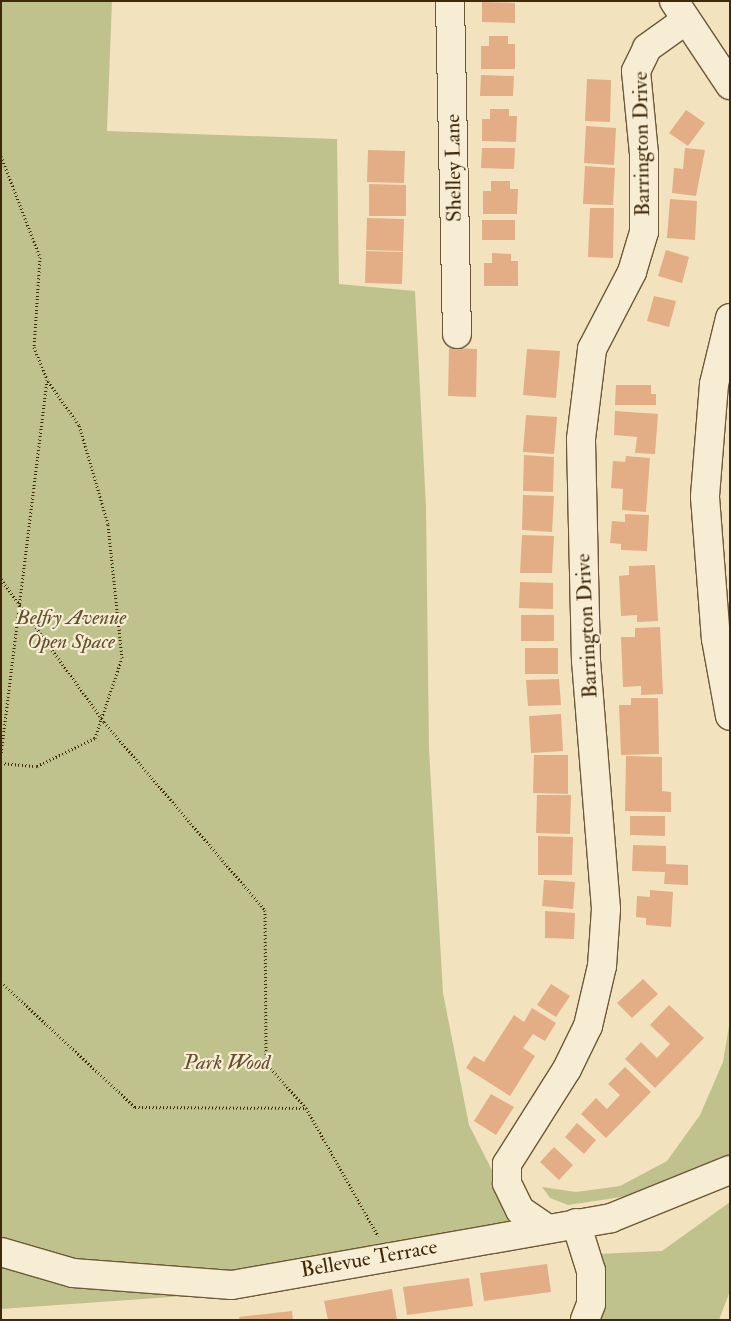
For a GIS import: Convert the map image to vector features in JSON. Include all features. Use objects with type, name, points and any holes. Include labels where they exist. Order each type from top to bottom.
[{"type":"street","name":"Shelley Lane","points":[[450,1],[457,334]]},
{"type":"street","points":[[680,11],[730,85]]},
{"type":"street","name":"Barrington Drive","points":[[545,1227],[520,1210],[507,1183],[507,1164],[567,1069],[588,1026],[602,966],[606,909],[586,661],[582,430],[592,349],[632,272],[644,232],[644,154],[636,71],[647,48],[680,11]]},
{"type":"street","points":[[730,318],[714,384],[705,498],[716,639],[730,716]]},
{"type":"street","name":"Bellevue Terrace","points":[[1,1252],[73,1273],[232,1284],[545,1227],[611,1218],[730,1170]]},
{"type":"street","points":[[576,1222],[591,1271],[591,1304],[585,1320]]},
{"type":"path","points":[[1,156],[40,257],[34,347],[47,380],[79,425],[108,524],[122,658],[104,722],[95,738],[37,766],[1,763]]},
{"type":"path","points":[[1,755],[47,380]]},
{"type":"path","points":[[1,579],[104,722],[265,910],[266,1063],[306,1108],[389,1256]]},
{"type":"path","points":[[1,982],[135,1107],[306,1108]]},
{"type":"green space","name":"Park Wood","points":[[1,1],[112,1],[107,131],[337,139],[339,284],[415,291],[426,507],[429,749],[443,993],[469,1125],[525,1235],[228,1293],[1,1309]]},
{"type":"green space","points":[[730,1020],[730,1154],[724,1162],[635,1195],[568,1205],[550,1198],[542,1187],[576,1192],[620,1186],[667,1161],[700,1115],[723,1062]]},
{"type":"green space","points":[[730,1202],[730,1291],[719,1320],[592,1320],[597,1254],[662,1251]]},
{"type":"building","points":[[482,2],[515,3],[515,23],[482,22]]},
{"type":"building","points":[[489,36],[508,36],[508,44],[515,44],[515,69],[481,69],[481,46],[489,46]]},
{"type":"building","points":[[481,75],[514,76],[513,96],[480,96]]},
{"type":"building","points":[[587,79],[611,80],[610,122],[585,121]]},
{"type":"building","points":[[490,109],[509,109],[509,116],[517,116],[516,142],[482,141],[482,119],[490,119]]},
{"type":"building","points":[[686,110],[705,123],[688,146],[669,133]]},
{"type":"building","points":[[586,126],[616,128],[614,165],[584,163]]},
{"type":"building","points":[[482,148],[515,148],[514,169],[481,168]]},
{"type":"building","points":[[685,148],[705,150],[696,196],[672,193],[674,168],[683,169]]},
{"type":"building","points":[[368,150],[405,151],[404,183],[367,182]]},
{"type":"building","points":[[585,166],[615,168],[613,205],[583,204]]},
{"type":"building","points":[[491,181],[510,181],[510,189],[518,189],[517,214],[483,214],[483,191],[491,191]]},
{"type":"building","points":[[369,184],[406,185],[406,216],[369,216]]},
{"type":"building","points":[[670,199],[697,201],[695,240],[667,238]]},
{"type":"building","points":[[590,208],[614,208],[613,258],[588,257]]},
{"type":"building","points":[[367,218],[404,219],[403,251],[366,250]]},
{"type":"building","points":[[482,220],[515,220],[515,240],[482,240]]},
{"type":"building","points":[[666,250],[689,257],[682,283],[658,276]]},
{"type":"building","points":[[366,251],[403,252],[402,284],[365,283]]},
{"type":"building","points":[[492,253],[511,254],[511,261],[518,261],[518,286],[484,286],[484,263],[492,263]]},
{"type":"building","points":[[654,296],[676,301],[669,327],[647,321]]},
{"type":"building","points":[[449,348],[477,349],[476,397],[448,396]]},
{"type":"building","points":[[527,349],[560,351],[556,398],[523,395]]},
{"type":"building","points":[[616,385],[651,385],[651,394],[656,394],[656,405],[615,405]]},
{"type":"building","points":[[615,411],[658,414],[655,454],[635,453],[637,437],[614,435]]},
{"type":"building","points":[[526,415],[557,417],[554,454],[523,452]]},
{"type":"building","points":[[524,455],[554,457],[553,492],[523,491]]},
{"type":"building","points":[[626,456],[650,458],[646,512],[622,510],[623,489],[611,488],[613,461],[625,462]]},
{"type":"building","points":[[523,495],[554,496],[552,532],[522,530]]},
{"type":"building","points":[[625,514],[649,515],[647,551],[621,550],[621,544],[610,543],[612,521],[625,522]]},
{"type":"building","points":[[522,535],[554,536],[552,573],[520,573]]},
{"type":"building","points":[[655,565],[658,621],[637,622],[637,615],[621,616],[619,576],[629,575],[629,566]]},
{"type":"building","points":[[520,582],[553,583],[553,609],[519,608]]},
{"type":"building","points":[[521,615],[554,615],[554,641],[521,641]]},
{"type":"building","points":[[660,627],[663,694],[641,695],[641,686],[623,687],[621,637],[635,637],[635,628]]},
{"type":"building","points":[[525,648],[558,648],[558,674],[525,674]]},
{"type":"building","points":[[559,679],[561,705],[528,706],[526,680]]},
{"type":"building","points":[[631,698],[658,698],[659,754],[621,755],[619,705],[631,705]]},
{"type":"building","points":[[561,714],[563,751],[531,753],[529,716]]},
{"type":"building","points":[[534,755],[568,755],[568,794],[533,793]]},
{"type":"building","points":[[626,756],[662,757],[662,791],[671,792],[671,812],[625,811]]},
{"type":"building","points":[[537,795],[571,795],[570,834],[536,833]]},
{"type":"building","points":[[630,816],[665,816],[665,836],[630,835]]},
{"type":"building","points":[[538,836],[573,837],[572,875],[538,875]]},
{"type":"building","points":[[633,845],[666,846],[666,864],[688,865],[688,885],[664,884],[665,872],[632,871]]},
{"type":"building","points":[[544,880],[575,882],[573,909],[542,906]]},
{"type":"building","points":[[650,890],[673,892],[671,927],[646,925],[646,918],[636,917],[637,896],[650,897]]},
{"type":"building","points":[[545,911],[575,913],[574,939],[545,938]]},
{"type":"building","points":[[643,979],[658,994],[632,1018],[617,1003]]},
{"type":"building","points":[[551,984],[570,996],[556,1017],[537,1005]]},
{"type":"building","points":[[669,1005],[704,1038],[655,1088],[625,1059],[641,1042],[657,1058],[670,1044],[650,1025]]},
{"type":"building","points":[[532,1008],[556,1023],[545,1041],[533,1034],[523,1048],[535,1056],[510,1096],[466,1068],[474,1056],[484,1062],[514,1015],[524,1022]]},
{"type":"building","points":[[625,1067],[651,1092],[606,1138],[581,1114],[596,1098],[607,1109],[620,1095],[608,1084]]},
{"type":"building","points":[[491,1094],[514,1107],[496,1135],[474,1121]]},
{"type":"building","points":[[577,1123],[596,1140],[584,1154],[565,1137]]},
{"type":"building","points":[[554,1147],[573,1165],[559,1180],[540,1162]]},
{"type":"building","points":[[547,1264],[551,1292],[484,1301],[480,1273]]},
{"type":"building","points":[[469,1278],[473,1306],[407,1315],[403,1287]]},
{"type":"building","points":[[392,1289],[397,1320],[328,1320],[324,1301]]},
{"type":"building","points":[[292,1311],[293,1320],[240,1320],[239,1317]]},
{"type":"park label","name":"Belfry Avenue Open Space","points":[[71,630]]}]
